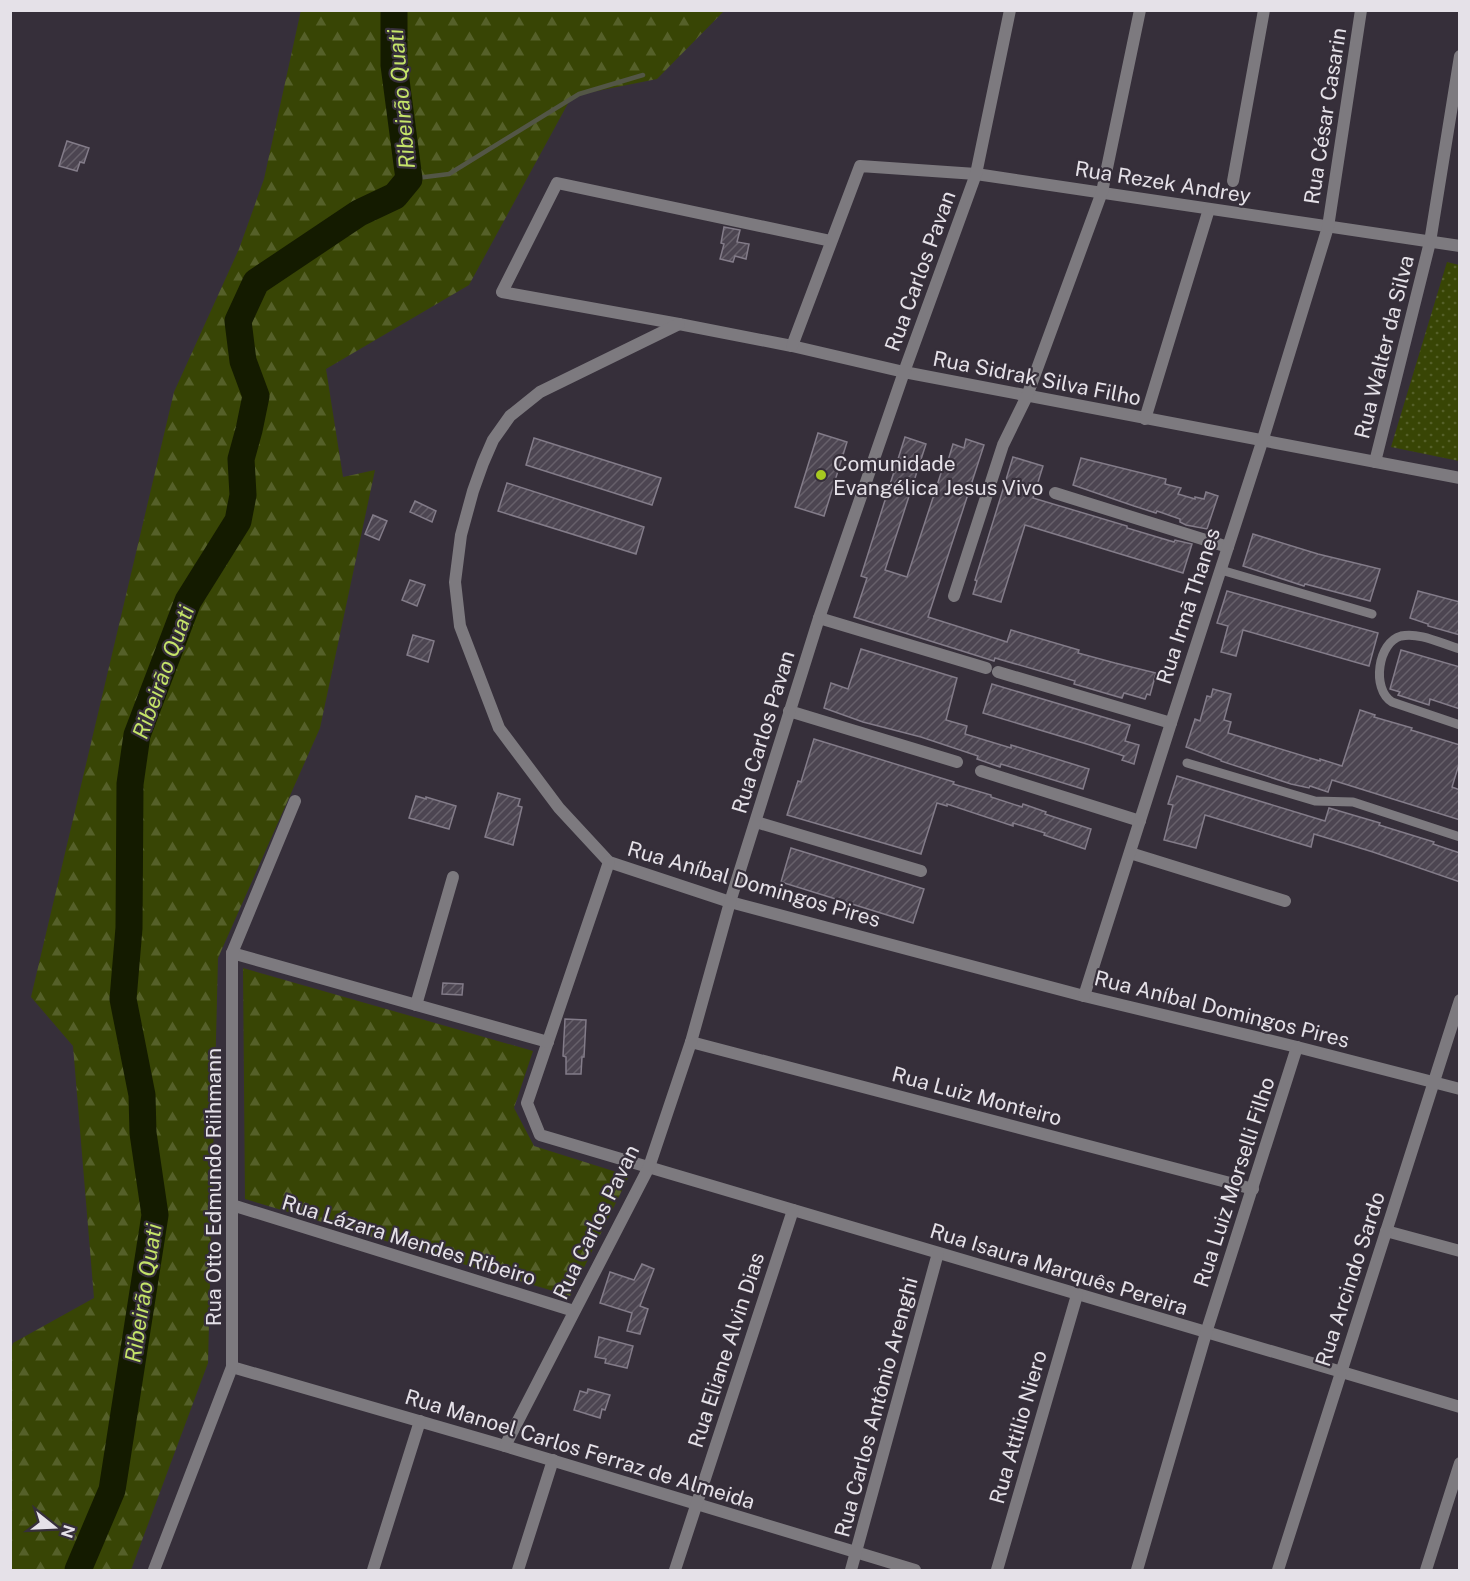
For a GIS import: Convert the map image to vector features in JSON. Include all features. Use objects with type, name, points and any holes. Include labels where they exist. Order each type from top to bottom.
[{"type":"street","name":"Rua Carlos Pavan","points":[[505,1446],[649,1167],[691,1042],[730,902],[819,618],[904,372],[976,174],[1010,10]]},
{"type":"street","points":[[954,596],[1003,445],[1028,396],[1102,192],[1140,10]]},
{"type":"street","points":[[1233,181],[1264,10]]},
{"type":"street","name":"Rua César Casarin","points":[[1328,227],[1361,10]]},
{"type":"street","name":"Rua Walter da Silva","points":[[1376,462],[1430,242],[1460,56]]},
{"type":"street","name":"Rua Rezek Andrey","points":[[831,241],[860,166],[976,174],[1460,246]]},
{"type":"street","name":"Rua Sidrak Silva Filho","points":[[831,241],[557,183],[502,292],[792,346],[904,372],[1262,442],[1460,478]]},
{"type":"street","points":[[1145,419],[1209,209]]},
{"type":"street","name":"Rua Irmã Thanes","points":[[1084,996],[1262,442],[1328,227]]},
{"type":"street","points":[[792,346],[831,241]]},
{"type":"street","name":"Rua Aníbal Domingos Pires","points":[[679,324],[540,392],[510,416],[492,440],[473,491],[460,547],[455,582],[460,626],[499,728],[559,808],[609,862],[730,902],[1084,996],[1460,1089]]},
{"type":"street","points":[[1055,493],[1228,547]]},
{"type":"street","points":[[819,618],[1171,723]]},
{"type":"street","points":[[789,711],[957,762]]},
{"type":"street","points":[[981,771],[1140,821]]},
{"type":"street","name":"Rua Otto Edmundo Riihmann","points":[[154,1570],[232,1367],[232,953],[295,801]]},
{"type":"street","points":[[756,822],[921,871]]},
{"type":"street","points":[[1130,854],[1285,901]]},
{"type":"street","points":[[232,953],[548,1042],[609,862]]},
{"type":"street","points":[[416,1005],[453,877]]},
{"type":"street","name":"Rua Arcindo Sardo","points":[[1278,1570],[1460,1000]]},
{"type":"street","name":"Rua Isaura Marquês Pereira","points":[[548,1042],[527,1103],[540,1135],[1460,1407]]},
{"type":"street","name":"Rua Luiz Monteiro","points":[[691,1042],[1253,1189]]},
{"type":"street","name":"Rua Luiz Morselli Filho","points":[[1137,1570],[1206,1333],[1297,1047]]},
{"type":"street","name":"Rua Lázara Mendes Ribeiro","points":[[232,1205],[574,1311]]},
{"type":"street","name":"Rua Eliane Alvin Dias","points":[[675,1570],[793,1210]]},
{"type":"street","points":[[1386,1232],[1460,1251]]},
{"type":"street","name":"Rua Carlos Antônio Arenghi","points":[[851,1570],[938,1253]]},
{"type":"street","name":"Rua Attilio Niero","points":[[997,1570],[1077,1295]]},
{"type":"street","name":"Rua Manoel Carlos Ferraz de Almeida","points":[[232,1367],[553,1460],[915,1570]]},
{"type":"street","points":[[374,1570],[420,1421]]},
{"type":"street","points":[[518,1570],[553,1460]]},
{"type":"street","points":[[1426,1570],[1460,1463]]},
{"type":"lane","points":[[1221,570],[1372,614]]},
{"type":"lane","points":[[1460,650],[1414,635],[1398,637],[1391,642],[1385,652],[1379,679],[1385,697],[1392,702],[1460,725]]},
{"type":"lane","points":[[1187,763],[1314,801],[1353,802],[1460,837]]},
{"type":"green space","points":[[301,10],[724,11],[657,79],[572,96],[469,285],[326,369],[343,477],[375,470],[320,728],[218,958],[208,1363],[131,1570],[11,1570],[10,1354],[13,1343],[94,1298],[73,1046],[31,997],[174,392],[239,249],[264,179]]},
{"type":"green space","points":[[1447,262],[1459,265],[1459,461],[1391,447]]},
{"type":"green space","points":[[243,968],[533,1051],[514,1108],[534,1146],[629,1176],[570,1296],[245,1199]]},
{"type":"building","points":[[67,141],[89,148],[84,163],[80,162],[77,171],[59,166]]},
{"type":"building","points":[[724,227],[740,230],[737,242],[749,244],[746,259],[735,256],[733,262],[720,259],[724,244],[721,243]]},
{"type":"building","name":"Comunidade Evangélica Jesus Vivo","points":[[818,433],[847,442],[824,516],[795,507]]},
{"type":"building","points":[[905,437],[926,444],[885,570],[907,577],[944,464],[947,464],[953,444],[964,448],[966,439],[984,445],[928,617],[1007,642],[1011,630],[1079,650],[1078,653],[1156,673],[1150,695],[1147,694],[1145,699],[1124,693],[1122,698],[1074,684],[1075,681],[995,658],[994,661],[854,617],[867,578],[861,576]]},
{"type":"building","points":[[534,438],[661,478],[652,505],[526,465]]},
{"type":"building","points":[[1013,457],[1043,466],[1033,498],[1174,542],[1175,540],[1192,544],[1183,573],[1025,525],[1001,602],[973,594],[977,581],[975,580]]},
{"type":"building","points":[[1081,458],[1166,479],[1165,484],[1181,488],[1178,494],[1195,499],[1195,497],[1204,499],[1206,492],[1218,496],[1207,529],[1186,525],[1180,522],[1180,519],[1073,485]]},
{"type":"building","points":[[507,483],[644,527],[636,554],[498,511]]},
{"type":"building","points":[[415,501],[436,511],[432,522],[410,512]]},
{"type":"building","points":[[373,515],[387,521],[379,540],[365,534]]},
{"type":"building","points":[[1253,534],[1318,554],[1380,569],[1370,601],[1305,584],[1304,586],[1243,566]]},
{"type":"building","points":[[410,580],[425,585],[417,606],[402,600]]},
{"type":"building","points":[[1227,591],[1378,633],[1369,666],[1243,630],[1236,656],[1221,652],[1228,626],[1217,623]]},
{"type":"building","points":[[1418,591],[1460,602],[1460,635],[1410,618]]},
{"type":"building","points":[[413,635],[434,641],[428,662],[407,655]]},
{"type":"building","points":[[861,649],[957,678],[946,720],[967,726],[965,734],[1011,748],[1011,745],[1089,769],[1083,789],[1001,764],[1000,767],[977,759],[978,756],[824,708],[831,683],[848,689]]},
{"type":"building","points":[[1401,650],[1460,667],[1460,709],[1430,699],[1429,705],[1398,695],[1400,692],[1390,689]]},
{"type":"building","points":[[992,684],[1130,725],[1125,741],[1139,745],[1134,764],[1122,760],[1124,756],[983,713]]},
{"type":"building","points":[[1213,689],[1231,694],[1224,720],[1231,722],[1228,733],[1342,766],[1360,710],[1375,715],[1374,717],[1412,728],[1411,730],[1460,745],[1460,761],[1452,787],[1460,790],[1460,820],[1332,780],[1328,792],[1310,786],[1309,788],[1291,784],[1186,747],[1195,719],[1200,721],[1207,696],[1211,697]]},
{"type":"building","points":[[814,739],[954,782],[953,784],[1022,807],[1023,804],[1091,829],[1085,849],[1044,835],[1045,833],[1013,823],[1013,826],[947,804],[947,806],[937,803],[921,854],[787,815],[798,781],[801,782]]},
{"type":"building","points":[[1177,776],[1325,821],[1329,808],[1434,842],[1433,844],[1460,853],[1460,882],[1314,834],[1311,847],[1205,815],[1196,848],[1164,840],[1173,805],[1168,804]]},
{"type":"building","points":[[498,793],[520,799],[518,806],[522,807],[513,845],[485,837]]},
{"type":"building","points":[[416,796],[456,806],[449,829],[409,818]]},
{"type":"building","points":[[791,848],[924,889],[913,923],[781,882]]},
{"type":"building","points":[[443,983],[463,984],[462,995],[442,994]]},
{"type":"building","points":[[565,1019],[586,1020],[581,1074],[566,1074],[566,1057],[563,1056]]},
{"type":"building","points":[[642,1264],[654,1269],[640,1306],[648,1309],[640,1334],[627,1331],[632,1313],[600,1303],[610,1272],[634,1280]]},
{"type":"building","points":[[599,1337],[633,1346],[627,1368],[605,1363],[606,1359],[595,1357]]},
{"type":"building","points":[[588,1389],[610,1395],[600,1418],[574,1410],[580,1391],[587,1393]]},
{"type":"waterway","name":"Ribeirão Quati","points":[[78,1570],[112,1490],[155,1215],[143,1133],[142,1095],[123,999],[129,928],[130,784],[137,735],[188,601],[238,521],[243,495],[241,459],[256,396],[243,361],[238,321],[256,282],[359,213],[395,196],[409,179],[394,65],[394,10]]},
{"type":"waterway","points":[[409,179],[449,174],[579,94],[643,75]]},
{"type":"place","name":"Comunidade Evangélica Jesus Vivo","points":[[821,475]]}]
